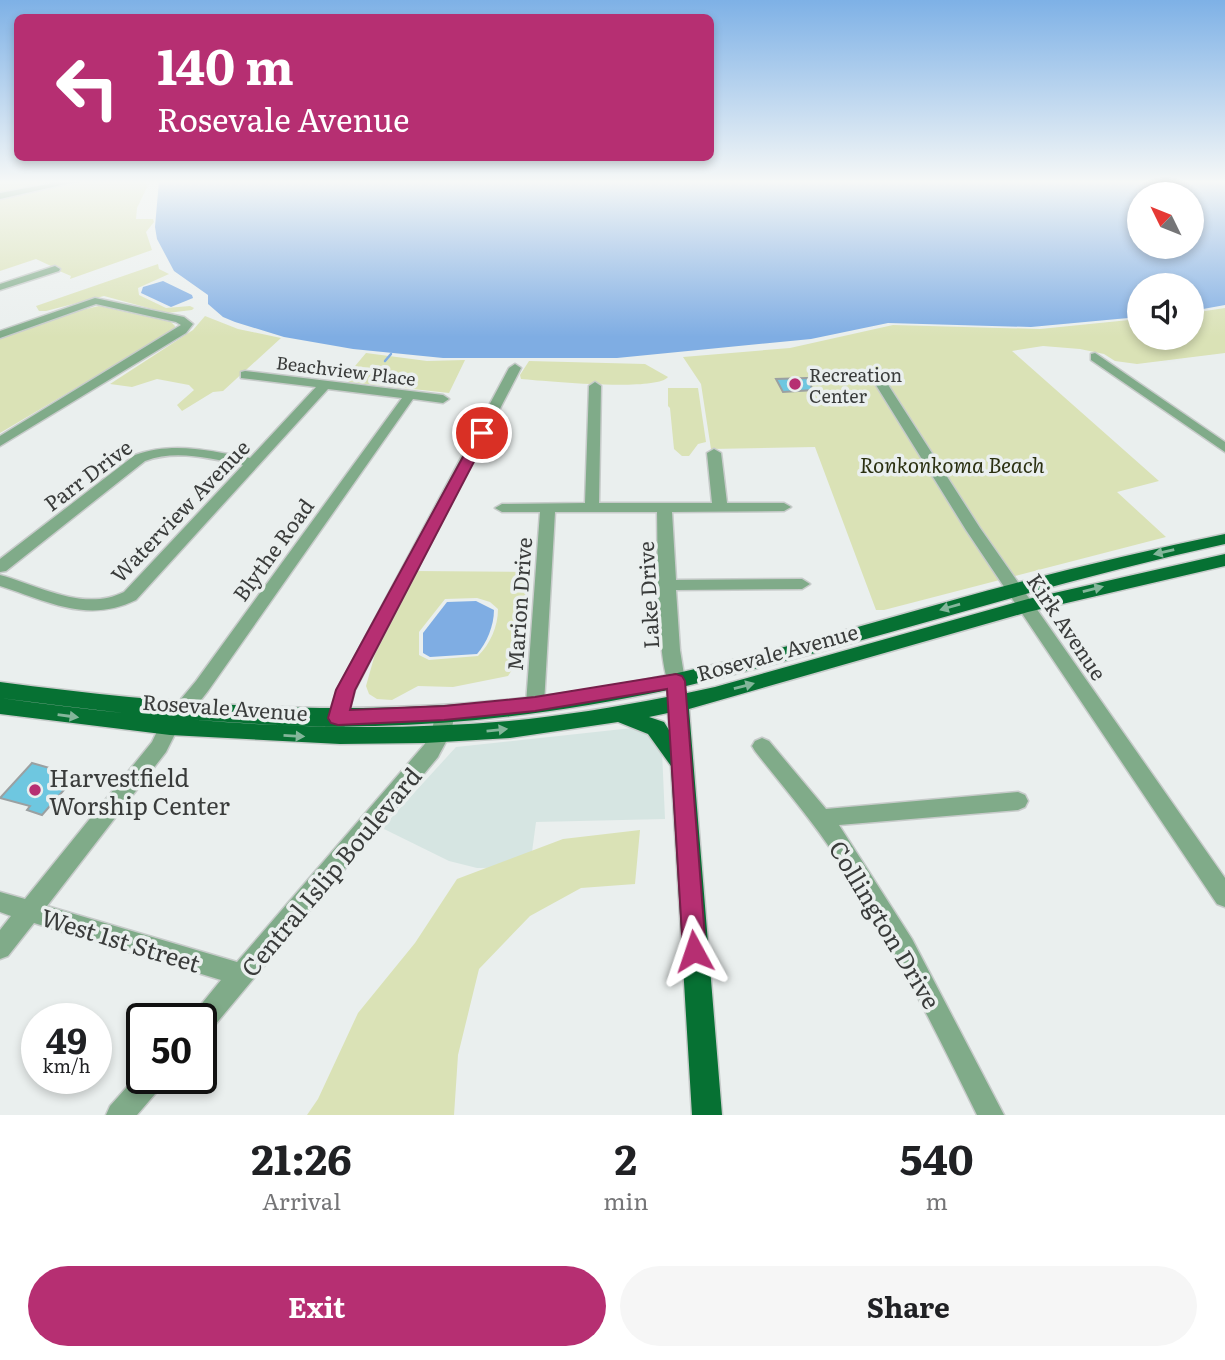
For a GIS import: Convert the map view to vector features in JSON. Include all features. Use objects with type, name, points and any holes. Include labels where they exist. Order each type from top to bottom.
[{"type":"main road","name":"Rosevale Avenue","points":[[442,724],[535,704],[676,681],[1016,589],[1225,539]]},
{"type":"main road","name":"Rosevale Avenue","points":[[0,706],[168,728],[334,728],[442,724],[529,727],[678,703],[1027,606],[1225,560]]},
{"type":"main road","points":[[676,681],[707,1115]]},
{"type":"main road","name":"Rosevale Avenue","points":[[0,690],[334,728]]},
{"type":"main road","points":[[618,714],[656,728],[681,763]]},
{"type":"street","points":[[0,288],[55,269]]},
{"type":"street","points":[[0,335],[95,301],[187,324],[182,331],[0,442]]},
{"type":"street","points":[[1095,357],[1225,448]]},
{"type":"street","points":[[334,728],[346,690],[515,368]]},
{"type":"street","name":"Beachview Place","points":[[246,374],[443,400]]},
{"type":"street","name":"Kirk Avenue","points":[[877,377],[974,530],[1225,897]]},
{"type":"street","name":"Waterview Avenue","points":[[0,580],[84,604],[115,604],[141,586],[324,386]]},
{"type":"street","points":[[592,507],[595,386]]},
{"type":"street","name":"Blythe Road","points":[[0,948],[159,747],[168,728],[202,686],[410,395]]},
{"type":"street","name":"Parr Drive","points":[[0,567],[139,458],[152,452],[179,451],[253,463]]},
{"type":"street","points":[[714,453],[720,507]]},
{"type":"street","points":[[502,508],[784,507]]},
{"type":"street","name":"Marion Drive","points":[[535,704],[548,508]]},
{"type":"street","name":"Lake Drive","points":[[664,508],[670,585],[671,650],[676,681]]},
{"type":"street","points":[[670,585],[802,584]]},
{"type":"street","name":"Central Islip Boulevard","points":[[217,1004],[431,751],[442,724]]},
{"type":"street","name":"Collington Drive","points":[[762,746],[843,848],[888,920],[942,1016],[991,1115]]},
{"type":"street","points":[[819,818],[1018,801]]},
{"type":"street","name":"West 1st Street","points":[[0,902],[242,975]]},
{"type":"street","points":[[119,1115],[138,1094]]},
{"type":"shaded area","points":[[632,728],[651,735],[662,751],[665,819],[536,822],[530,867],[477,868],[449,861],[382,828],[456,747]]},
{"type":"green space","points":[[0,233],[146,233],[152,250],[70,279],[71,276],[57,270],[59,267],[36,259],[0,271]]},
{"type":"green space","points":[[158,264],[159,269],[169,274],[138,288],[139,295],[166,308],[190,306],[194,308],[192,310],[167,313],[104,296],[46,311],[39,311],[36,306]]},
{"type":"green space","points":[[99,306],[171,322],[175,326],[174,330],[0,433],[0,339],[77,311]]},
{"type":"green space","name":"Ronkonkoma Beach","points":[[1225,308],[1225,353],[1137,364],[1115,361],[1104,354],[1080,349],[1043,346],[1012,351],[1159,481],[1117,492],[1166,537],[884,610],[876,610],[815,447],[711,449],[701,384],[683,357],[790,348],[893,325],[1040,329],[1127,320],[1127,350],[1204,350],[1204,311]]},
{"type":"green space","points":[[205,316],[238,329],[281,338],[223,391],[213,392],[182,411],[177,405],[194,390],[189,385],[157,379],[132,387],[110,384],[193,330]]},
{"type":"green space","points":[[366,353],[427,361],[465,360],[449,393],[349,382],[345,378]]},
{"type":"green space","points":[[529,361],[645,364],[668,377],[643,384],[623,385],[521,379],[520,375]]},
{"type":"green space","points":[[668,388],[698,388],[706,442],[698,444],[689,456],[682,456],[674,449]]},
{"type":"green space","points":[[415,571],[529,572],[525,650],[508,676],[453,687],[418,686],[392,700],[377,699],[369,694],[366,686],[375,654]],"holes":[[[477,598],[490,602],[498,609],[497,622],[490,641],[478,656],[429,660],[419,655],[419,632],[445,599]]]},
{"type":"green space","points":[[640,830],[635,884],[581,888],[530,916],[479,969],[458,1055],[454,1115],[307,1115],[318,1099],[358,1013],[415,943],[457,879],[563,839]]},
{"type":"water","points":[[156,233],[1127,233],[1127,259],[1204,259],[1204,233],[1225,233],[1225,305],[1204,309],[1204,273],[1127,273],[1127,318],[1031,327],[888,323],[811,339],[617,358],[443,358],[353,349],[284,337],[223,317],[208,304],[208,295],[174,271]]},
{"type":"water","points":[[163,281],[192,295],[193,298],[171,307],[141,293],[143,287]]},
{"type":"water","points":[[476,601],[494,610],[489,634],[477,654],[430,657],[423,653],[423,633],[447,602]]},
{"type":"building","name":"Recreation Center","points":[[807,378],[813,390],[783,392],[776,379]]},
{"type":"building","name":"Harvestfield Worship Center","points":[[32,763],[60,771],[54,778],[70,783],[42,815],[27,810],[30,806],[0,798]]},
{"type":"waterway","points":[[385,361],[391,354]]},
{"type":"place","name":"Recreation Center","points":[[795,384]]},
{"type":"place","name":"Harvestfield Worship Center","points":[[35,790]]},
{"type":"route","points":[[482,433],[346,690],[338,718],[444,713],[535,704],[676,681],[694,951]]}]
